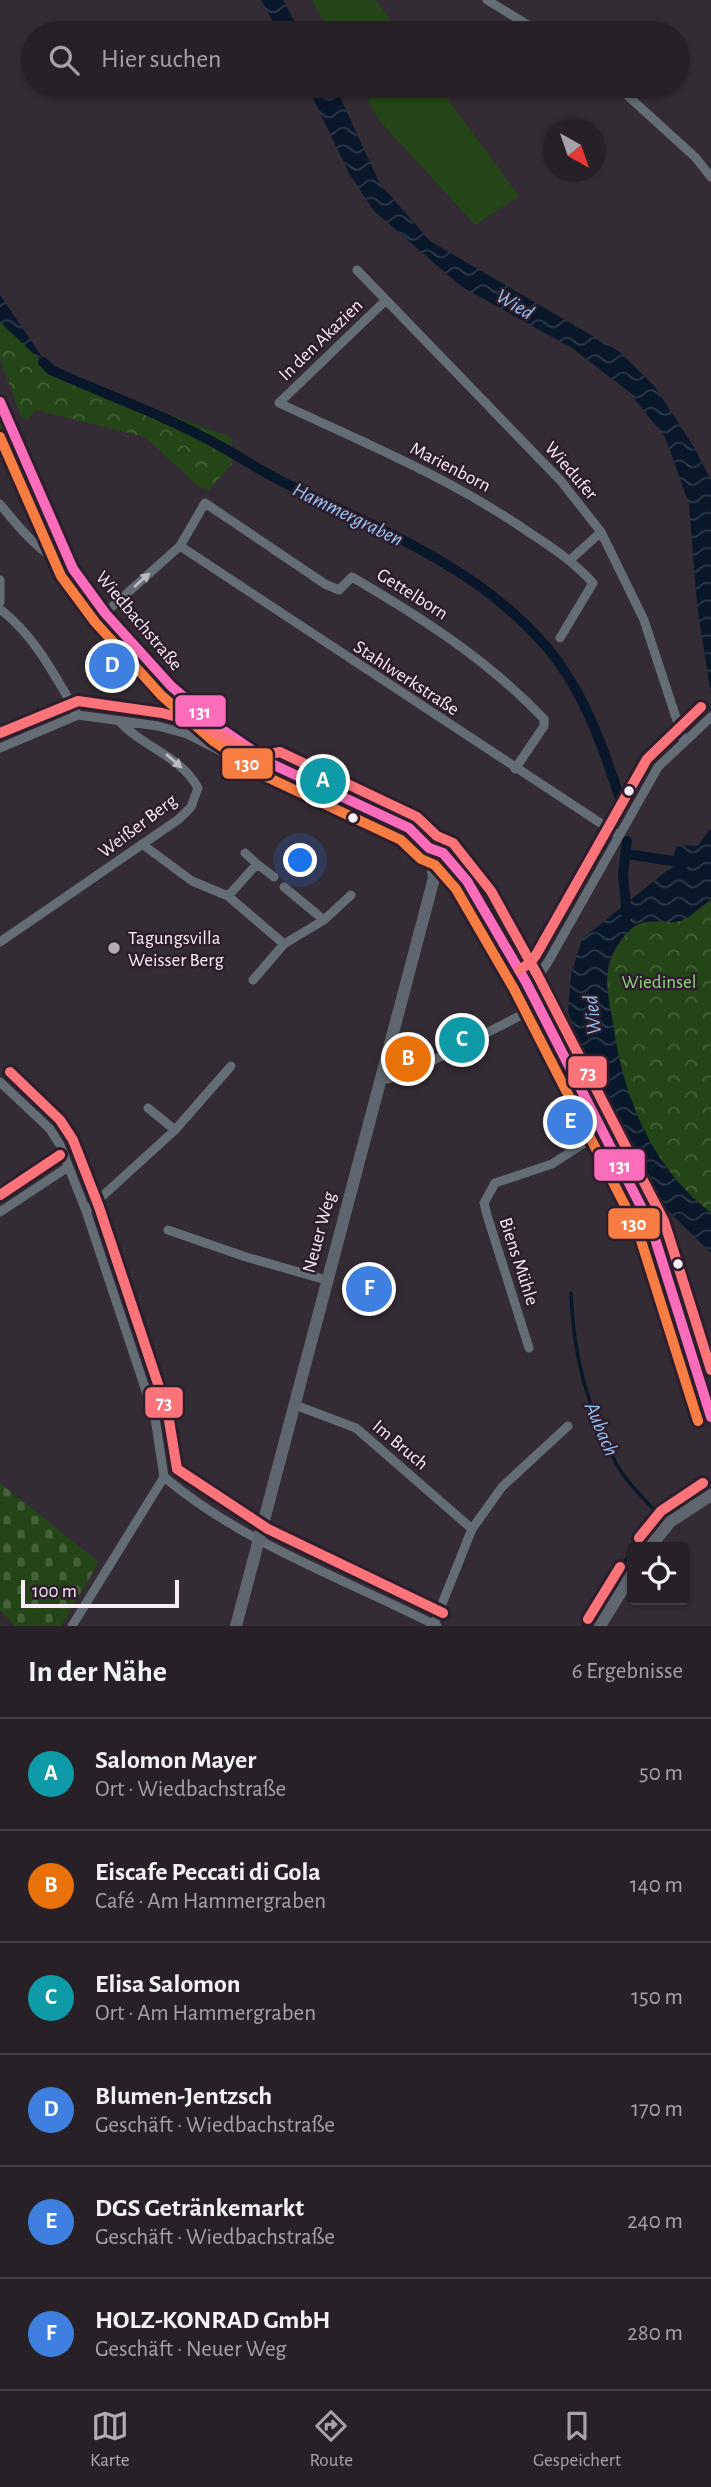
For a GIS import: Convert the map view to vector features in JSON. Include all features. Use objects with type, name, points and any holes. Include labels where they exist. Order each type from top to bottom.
[{"type":"main road","name":"Wiedbachstraße","points":[[0,402],[67,557],[105,614],[172,686],[221,729],[274,765],[409,828],[429,848],[443,853],[467,881],[539,1006],[651,1226],[711,1417]]},
{"type":"main road","name":"Neuer Weg","points":[[236,1626],[434,878],[429,848]]},
{"type":"main road","points":[[654,1542],[670,1522],[711,1495]]},
{"type":"main road","points":[[600,1626],[627,1582]]},
{"type":"street","points":[[487,0],[521,21]]},
{"type":"street","points":[[630,98],[695,157],[711,177]]},
{"type":"street","name":"Wiedufer","points":[[357,270],[561,481],[601,532],[645,620],[684,742]]},
{"type":"street","name":"In den Akazien","points":[[279,403],[386,300]]},
{"type":"street","name":"Marienborn","points":[[279,403],[438,476],[487,503],[570,560],[593,583],[561,638]]},
{"type":"street","name":"Gettelborn","points":[[180,546],[205,503],[325,584],[339,590],[352,577],[439,628],[512,686],[544,719],[544,726],[515,769]]},
{"type":"street","points":[[0,504],[29,540],[44,552],[56,560],[67,557]]},
{"type":"street","points":[[570,560],[601,532]]},
{"type":"street","points":[[105,614],[180,546]]},
{"type":"street","name":"Stahlwerkstraße","points":[[180,546],[617,834]]},
{"type":"street","points":[[0,580],[0,602]]},
{"type":"street","points":[[0,608],[20,625],[35,643],[78,715]]},
{"type":"street","points":[[0,748],[78,715],[158,726],[187,734],[260,771],[274,765]]},
{"type":"street","points":[[526,982],[540,974],[548,962],[617,834],[658,767],[708,720]]},
{"type":"street","name":"Weißer Berg","points":[[0,942],[92,880],[191,807],[198,788],[187,772],[165,753],[127,730],[119,721]]},
{"type":"street","points":[[142,844],[192,881],[228,896],[284,944]]},
{"type":"street","points":[[245,853],[274,877]]},
{"type":"street","points":[[228,896],[257,864]]},
{"type":"street","points":[[284,887],[324,920]]},
{"type":"street","points":[[253,980],[284,944],[324,920],[351,895]]},
{"type":"street","points":[[382,1077],[388,1079],[432,1061],[539,1006]]},
{"type":"street","points":[[86,1211],[175,1130],[231,1066]]},
{"type":"street","points":[[0,1082],[50,1129],[68,1167],[86,1211],[155,1418],[164,1477],[72,1626]]},
{"type":"street","points":[[148,1108],[175,1130]]},
{"type":"street","name":"Biens Mühle","points":[[529,1348],[484,1203],[495,1183],[552,1164],[604,1130]]},
{"type":"street","points":[[0,1212],[68,1167]]},
{"type":"street","points":[[168,1230],[246,1257],[326,1280]]},
{"type":"street","name":"Im Bruch","points":[[295,1405],[356,1428],[472,1529]]},
{"type":"street","points":[[164,1477],[201,1508],[259,1540],[435,1625],[472,1529],[502,1487],[568,1426]]},
{"type":"green space","points":[[312,0],[376,0],[391,21],[323,21]]},
{"type":"green space","points":[[367,98],[447,98],[519,196],[475,225],[379,120]]},
{"type":"green space","points":[[0,322],[51,370],[232,438],[232,464],[209,490],[198,486],[145,437],[36,410],[27,420],[21,416],[0,359]]},
{"type":"green space","points":[[0,421],[15,461],[0,460]]},
{"type":"green space","name":"Wiedinsel","points":[[711,900],[711,1213],[671,1174],[643,1129],[617,1051],[608,977],[609,966],[618,945],[633,928],[647,922],[680,921]]},
{"type":"green space","points":[[0,1483],[99,1562],[61,1626],[15,1626],[0,1610]]},
{"type":"water","points":[[261,0],[283,0],[294,21],[272,21]]},
{"type":"water","name":"Wied","points":[[313,98],[341,98],[380,184],[430,241],[620,352],[655,387],[695,449],[711,480],[711,695],[697,605],[689,504],[665,437],[628,391],[572,348],[462,287],[374,211],[349,173]]},
{"type":"water","points":[[0,295],[51,370],[0,322]]},
{"type":"water","name":"Wied","points":[[711,827],[711,900],[680,921],[647,922],[633,928],[617,945],[612,956],[608,967],[607,988],[624,1078],[633,1104],[656,1152],[690,1194],[711,1213],[711,1253],[645,1188],[589,1075],[568,1011],[571,975],[582,939],[669,869],[677,845],[698,846]]},
{"type":"waterway","name":"Hammergraben","points":[[43,362],[51,370],[201,435],[280,481],[425,552],[489,593],[544,644],[569,678],[598,736],[619,796]]},
{"type":"waterway","name":"Hammergraben","points":[[627,841],[623,874],[627,916]]},
{"type":"waterway","points":[[627,854],[685,863]]},
{"type":"waterway","name":"Aubach","points":[[571,1293],[579,1361],[598,1424],[621,1471],[655,1511],[637,1542]]},
{"type":"waterway","name":"Aubach","points":[[583,1626],[606,1586],[627,1559]]},
{"type":"transit line","name":"131","points":[[0,402],[73,569],[105,613],[171,686],[221,729],[274,765],[409,828],[429,848],[443,853],[467,881],[526,982],[651,1226],[711,1417]]},
{"type":"transit line","name":"130","points":[[0,437],[61,576],[95,622],[161,695],[212,740],[267,777],[401,840],[421,859],[435,865],[456,889],[514,989],[638,1231],[698,1421]]},
{"type":"transit line","name":"73","points":[[0,733],[78,701],[162,713],[192,721],[260,756],[280,752],[417,817],[437,836],[453,843],[491,891],[538,976],[664,1221],[711,1370]]},
{"type":"transit line","name":"73","points":[[519,970],[536,955],[647,759],[701,707]]},
{"type":"transit line","name":"73","points":[[10,1072],[60,1120],[73,1140],[99,1207],[168,1414],[177,1469],[268,1529],[443,1613]]},
{"type":"transit line","name":"73","points":[[0,1195],[60,1155]]},
{"type":"transit line","name":"73","points":[[639,1538],[661,1511],[703,1483]]},
{"type":"transit line","name":"73","points":[[588,1619],[620,1567]]},
{"type":"place","name":"Blumen-Jentzsch","points":[[112,666]]},
{"type":"place","name":"Salomon Mayer","points":[[323,781]]},
{"type":"place","name":"Tagungsvilla Weisser Berg","points":[[114,948]]},
{"type":"place","name":"Elisa Salomon","points":[[462,1040]]},
{"type":"place","name":"Eiscafe Peccati di Gola","points":[[408,1059]]},
{"type":"place","name":"DGS Getränkemarkt","points":[[570,1122]]},
{"type":"place","name":"HOLZ-KONRAD GmbH","points":[[369,1289]]}]
